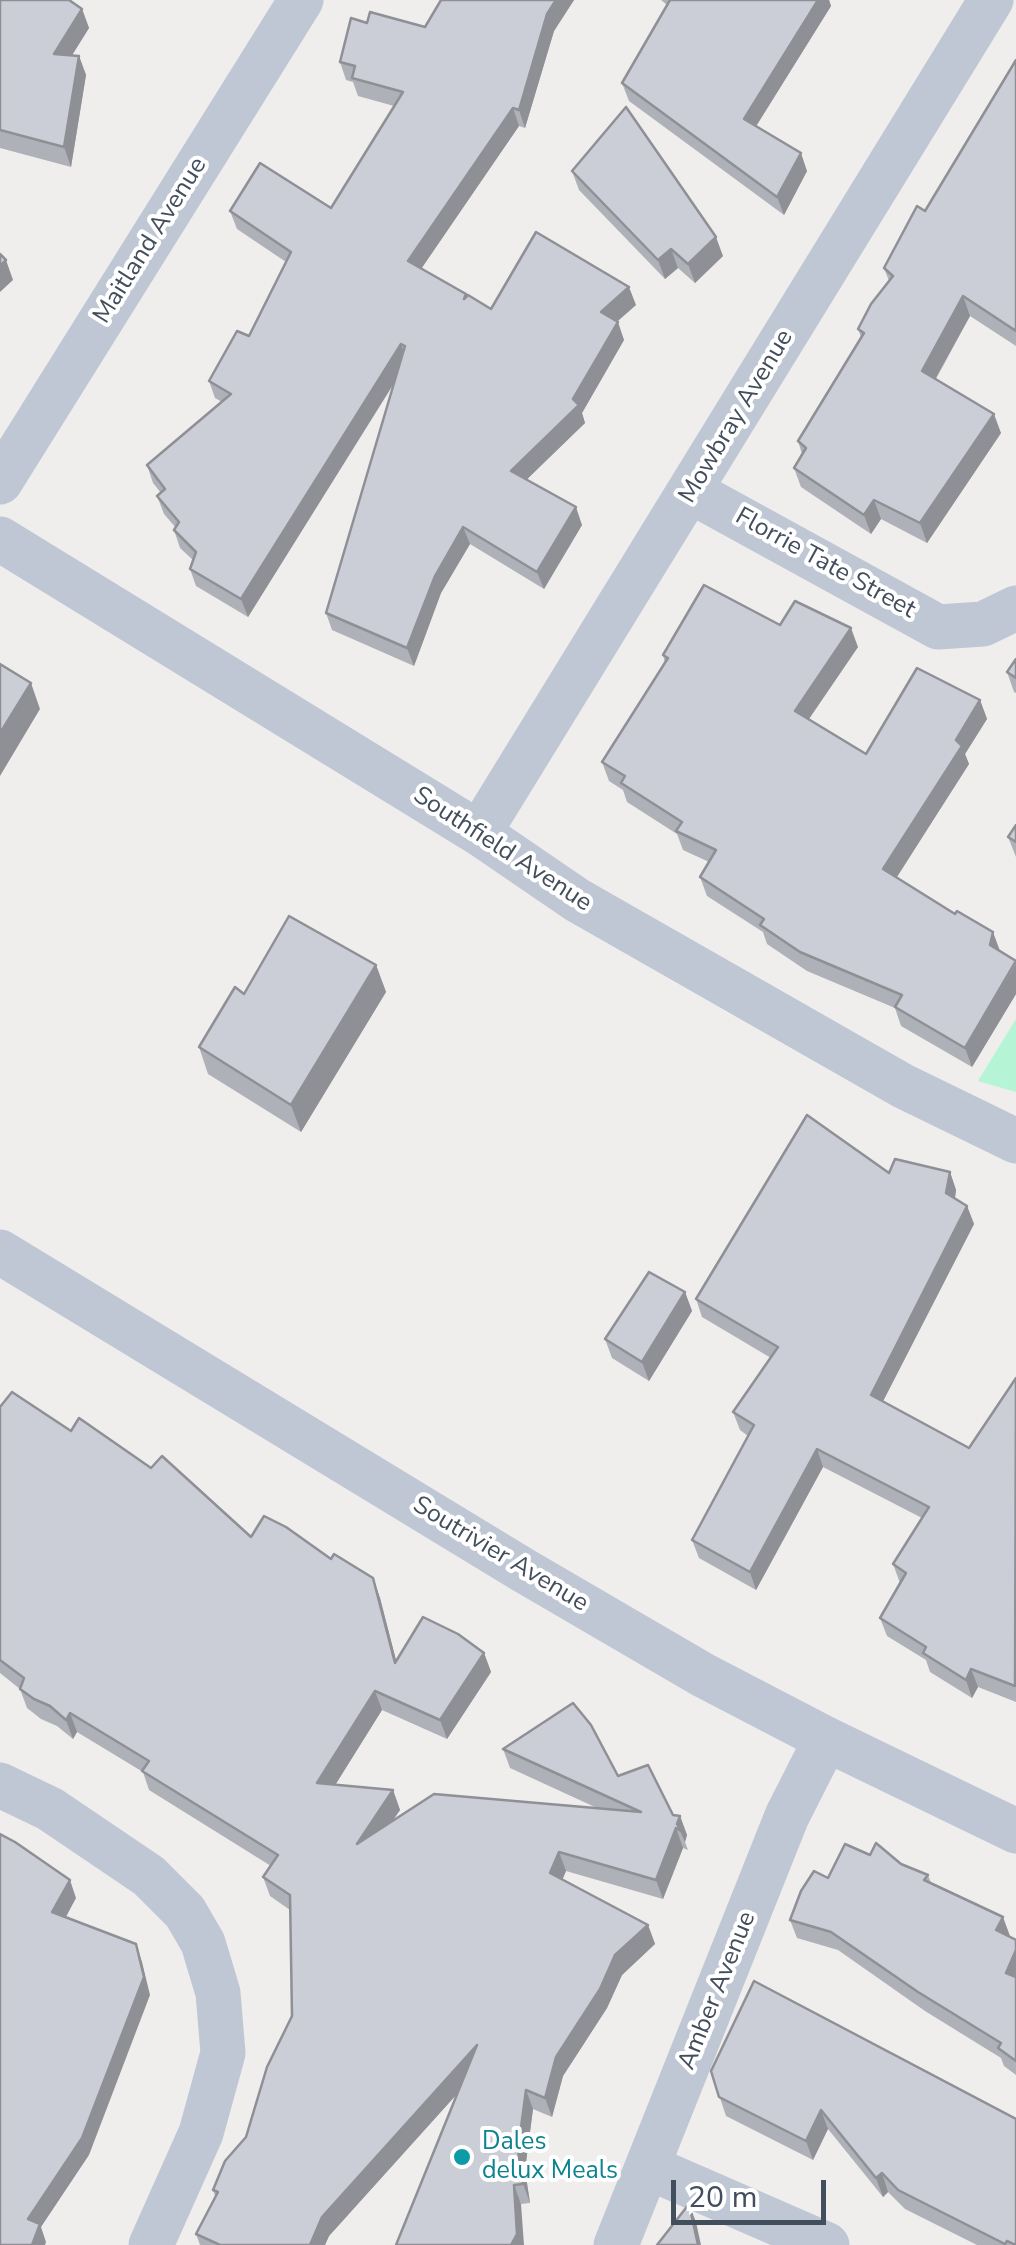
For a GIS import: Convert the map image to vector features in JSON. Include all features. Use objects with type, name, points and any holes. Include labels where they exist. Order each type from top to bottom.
[{"type":"street","name":"Mowbray Avenue","points":[[479,833],[991,0]]},
{"type":"street","name":"Maitland Avenue","points":[[0,482],[282,7]]},
{"type":"street","name":"Florrie Tate Street","points":[[692,492],[938,627],[983,624],[1016,608]]},
{"type":"street","name":"Southfield Avenue","points":[[0,539],[479,833],[577,900],[903,1086],[1016,1141]]},
{"type":"street","name":"Soutrivier Avenue","points":[[0,1252],[703,1676],[1016,1830]]},
{"type":"street","name":"Amber Avenue","points":[[616,2245],[787,1816],[826,1739]]},
{"type":"street","points":[[0,1786],[50,1809],[149,1876],[186,1912],[203,1943],[218,1994],[223,2053],[200,2133],[150,2245]]},
{"type":"street","points":[[648,2167],[827,2245]]},
{"type":"green space","points":[[1016,1019],[1016,1092],[978,1081]]},
{"type":"building","points":[[0,0],[69,0],[82,9],[54,54],[79,56],[64,147],[0,130]]},
{"type":"building","points":[[441,0],[556,0],[547,14],[519,110],[513,108],[408,261],[466,294],[464,299],[468,295],[491,309],[536,232],[629,287],[601,312],[618,322],[573,399],[579,405],[511,471],[576,507],[537,572],[463,527],[435,576],[407,648],[326,613],[405,346],[401,344],[241,599],[190,569],[196,552],[174,530],[179,522],[157,496],[165,489],[147,465],[231,394],[209,381],[237,331],[249,336],[291,252],[230,211],[260,163],[331,208],[403,92],[352,78],[355,66],[340,62],[351,18],[367,23],[370,12],[425,27]]},
{"type":"building","points":[[670,0],[818,0],[744,119],[801,153],[777,197],[622,83]]},
{"type":"building","points":[[1016,60],[1016,331],[963,296],[922,371],[994,414],[920,523],[874,500],[864,515],[794,468],[806,448],[798,441],[864,333],[858,329],[871,304],[893,276],[884,268],[917,206],[925,211]]},
{"type":"building","points":[[626,107],[716,237],[688,264],[671,249],[658,260],[572,171]]},
{"type":"building","points":[[704,585],[780,625],[795,601],[851,628],[795,711],[866,754],[917,668],[980,700],[956,740],[962,746],[883,869],[955,914],[957,911],[993,932],[990,945],[1016,961],[965,1048],[895,1007],[902,995],[800,952],[760,925],[764,919],[700,877],[716,850],[676,831],[682,822],[621,783],[625,776],[602,762],[668,658],[663,655]]},
{"type":"building","points":[[1016,659],[1016,678],[1007,672]]},
{"type":"building","points":[[0,664],[31,683],[0,733]]},
{"type":"building","points":[[1016,825],[1016,842],[1008,837]]},
{"type":"building","points":[[289,916],[376,965],[291,1105],[199,1047],[235,987],[244,994]]},
{"type":"building","points":[[807,1115],[889,1173],[895,1159],[950,1172],[946,1193],[967,1206],[871,1395],[969,1448],[1016,1378],[1015,1686],[971,1669],[966,1680],[923,1653],[926,1647],[880,1618],[906,1573],[893,1564],[929,1507],[817,1449],[750,1572],[692,1540],[754,1425],[733,1412],[778,1347],[696,1299]]},
{"type":"building","points":[[649,1272],[685,1292],[642,1362],[605,1339]]},
{"type":"building","points":[[12,1392],[71,1431],[79,1418],[151,1468],[162,1456],[251,1537],[264,1516],[331,1559],[334,1554],[373,1578],[395,1663],[423,1617],[458,1634],[484,1653],[440,1720],[375,1691],[317,1783],[393,1790],[357,1844],[434,1794],[641,1812],[503,1749],[573,1703],[591,1725],[618,1776],[648,1765],[673,1815],[680,1816],[677,1824],[681,1831],[676,1828],[656,1880],[559,1852],[550,1873],[648,1925],[615,1955],[600,1989],[556,2057],[545,2098],[526,2090],[518,2150],[523,2184],[514,2185],[517,2234],[511,2245],[396,2245],[477,2045],[322,2217],[310,2245],[220,2245],[196,2234],[218,2192],[213,2190],[225,2161],[246,2137],[267,2067],[292,2016],[290,1895],[263,1877],[278,1855],[142,1771],[149,1761],[70,1713],[66,1720],[34,1699],[20,1689],[24,1678],[0,1660],[0,1407]]},
{"type":"building","points":[[0,1834],[70,1880],[52,1912],[136,1944],[144,1977],[82,2138],[28,2219],[40,2224],[32,2245],[0,2245]]},
{"type":"building","points":[[876,1843],[901,1864],[928,1875],[924,1880],[1003,1917],[996,1930],[1016,1940],[1006,1973],[1016,1977],[1016,2061],[998,2048],[1001,2043],[831,1932],[790,1920],[814,1871],[828,1878],[845,1844],[870,1855]]},
{"type":"building","points":[[754,1981],[1016,2119],[1016,2245],[1007,2241],[1005,2244],[898,2190],[882,2173],[876,2178],[821,2110],[806,2141],[719,2097],[711,2071]]},
{"type":"building","points":[[689,2204],[698,2245],[657,2245]]},
{"type":"place","name":"Dales delux Meals","points":[[462,2157]]}]
